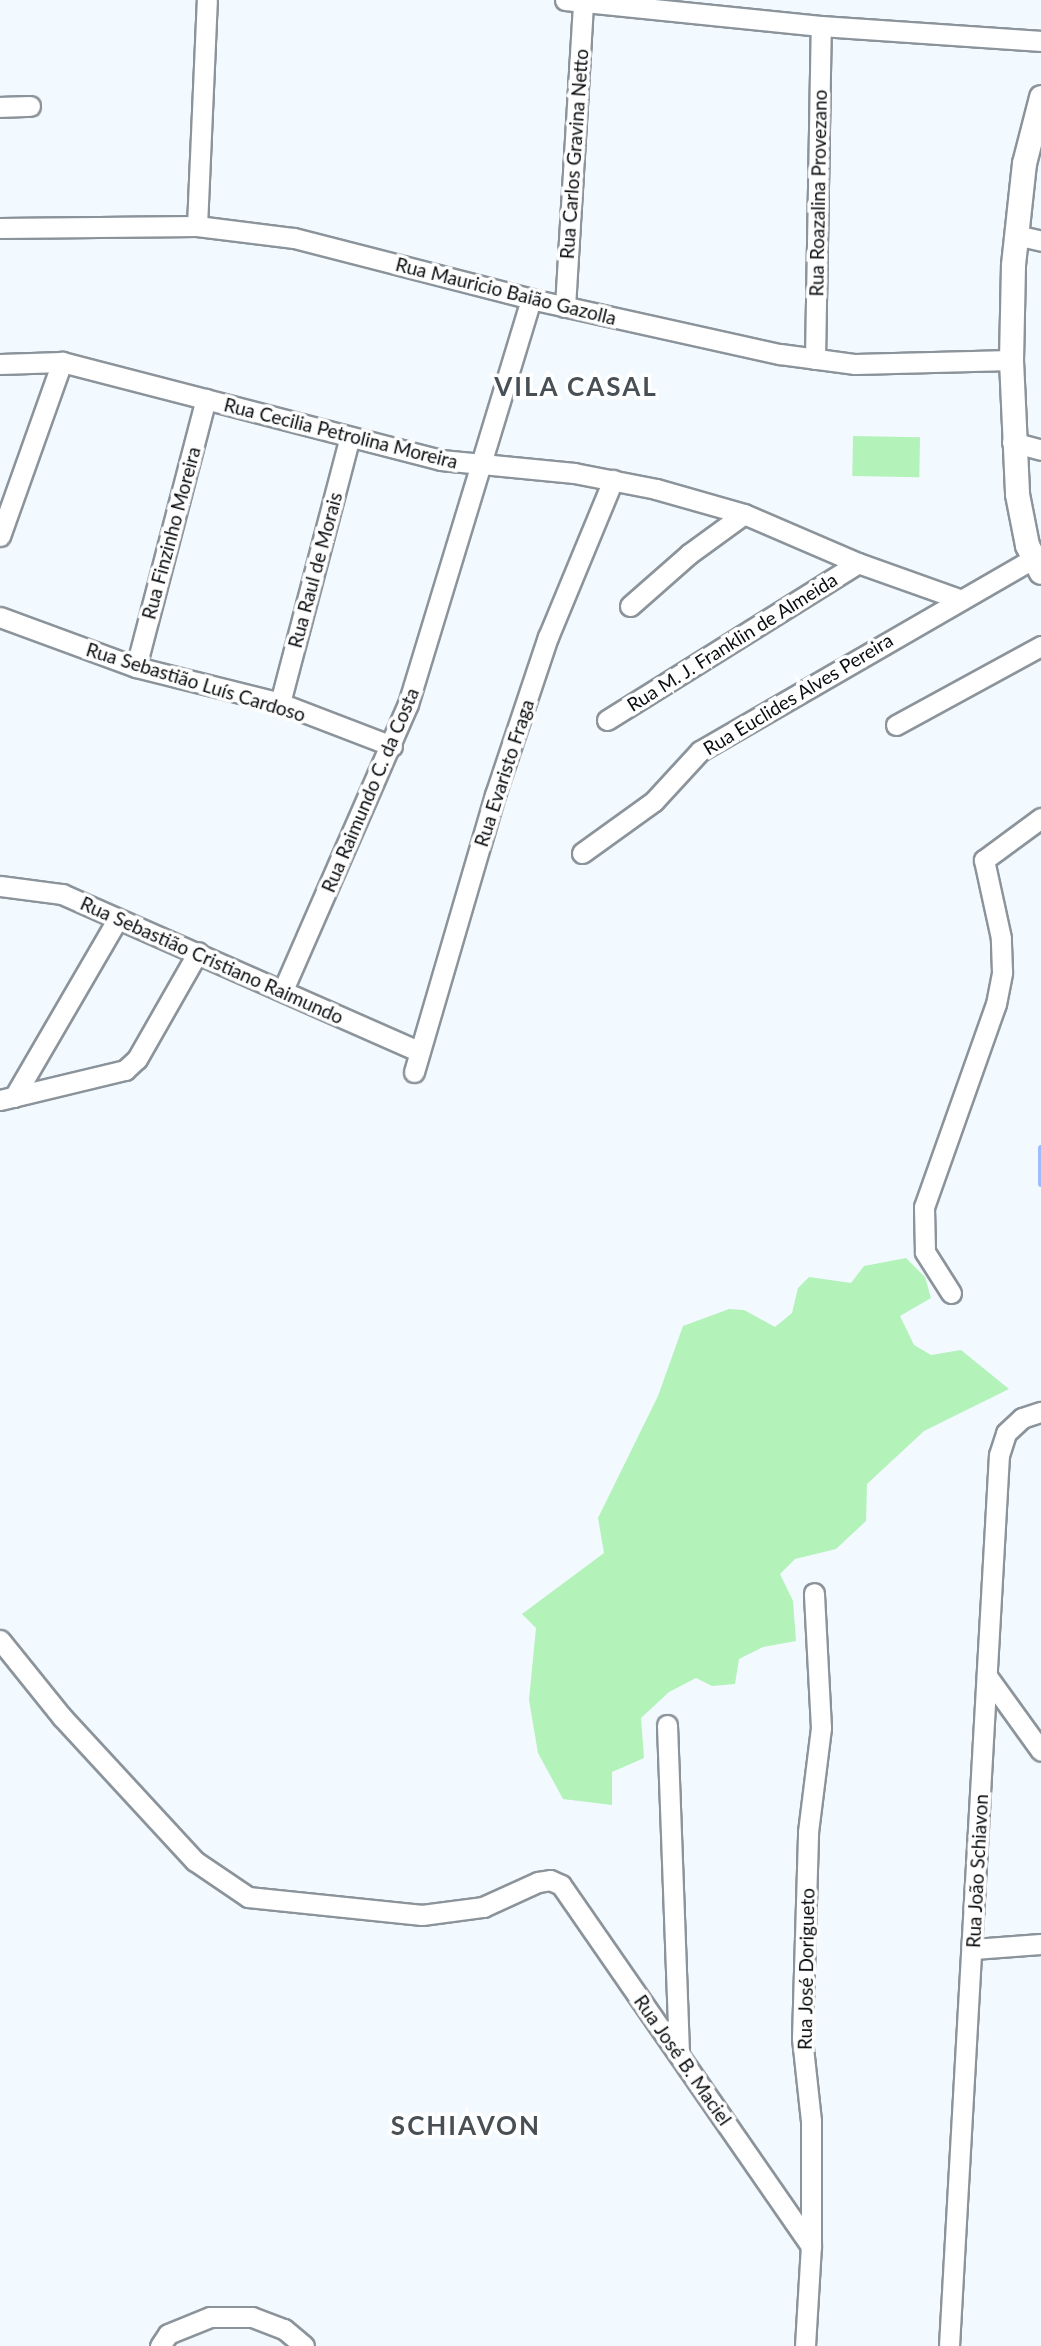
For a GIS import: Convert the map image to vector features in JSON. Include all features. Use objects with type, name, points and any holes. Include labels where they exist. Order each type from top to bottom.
[{"type":"street","points":[[197,226],[207,0]]},
{"type":"street","points":[[574,1],[693,7],[821,26],[1041,41]]},
{"type":"street","name":"Rua Carlos Gravina Netto","points":[[565,307],[574,1]]},
{"type":"street","name":"Rua Roazalina Provezano","points":[[815,359],[821,26]]},
{"type":"street","points":[[1037,566],[1023,529],[1012,442],[1011,360],[1016,235],[1024,163],[1041,97]]},
{"type":"street","points":[[0,107],[30,106]]},
{"type":"street","name":"Rua Mauricio Baião Gazolla","points":[[0,228],[197,226],[294,238],[565,307],[815,359],[855,363],[1011,360]]},
{"type":"street","points":[[1016,235],[1041,242]]},
{"type":"street","points":[[483,466],[531,299]]},
{"type":"street","points":[[0,536],[62,362]]},
{"type":"street","name":"Rua Cecilia Petrolina Moreira","points":[[0,364],[62,362],[441,460],[483,466],[523,467],[613,480],[744,514],[858,563],[959,599]]},
{"type":"street","name":"Rua Finzinho Moreira","points":[[136,667],[206,399]]},
{"type":"street","name":"Rua Raul de Morais","points":[[280,703],[350,437]]},
{"type":"street","points":[[1012,442],[1041,450]]},
{"type":"street","name":"Rua Raimundo C. da Costa","points":[[284,990],[392,746],[483,466]]},
{"type":"street","name":"Rua Evaristo Fraga","points":[[414,1072],[495,794],[548,637],[613,480]]},
{"type":"street","points":[[630,606],[689,554],[744,514]]},
{"type":"street","name":"Rua M. J. Franklin de Almeida","points":[[607,720],[858,563]]},
{"type":"street","name":"Rua Euclides Alves Pereira","points":[[582,853],[654,801],[700,751],[959,599],[1037,566]]},
{"type":"street","name":"Rua Sebastião Luís Cardoso","points":[[0,617],[136,667],[280,703],[392,746]]},
{"type":"street","points":[[896,725],[1041,646]]},
{"type":"street","points":[[951,1293],[925,1252],[924,1207],[996,1004],[1002,972],[1001,938],[985,883],[984,860],[1041,818]]},
{"type":"street","name":"Rua Sebastião Cristiano Raimundo","points":[[0,886],[62,894],[420,1052]]},
{"type":"street","points":[[7,1098],[117,920]]},
{"type":"street","points":[[7,1098],[125,1070],[137,1059],[198,952]]},
{"type":"street","name":"Rua João Schiavon","points":[[948,2346],[948,2301],[973,1949],[999,1455],[1006,1433],[1038,1412]]},
{"type":"street","name":"Rua José Dorigueto","points":[[805,2346],[811,2246],[811,2121],[802,2039],[808,1832],[821,1728],[814,1593]]},
{"type":"street","name":"Rua José B. Maciel","points":[[0,1640],[62,1717],[195,1861],[248,1897],[422,1915],[454,1913],[550,1880],[561,1885],[811,2246]]},
{"type":"street","points":[[987,1676],[1041,1751]]},
{"type":"street","points":[[667,1725],[680,2054]]},
{"type":"street","points":[[973,1949],[1041,1944]]},
{"type":"street","points":[[160,2346],[169,2334],[221,2317],[252,2317],[284,2329],[304,2346]]},
{"type":"green space","points":[[853,436],[920,437],[919,477],[852,476]]},
{"type":"green space","points":[[906,1258],[925,1277],[931,1298],[900,1316],[914,1345],[931,1355],[961,1350],[1009,1389],[924,1431],[867,1484],[866,1521],[836,1549],[795,1559],[780,1574],[793,1601],[796,1641],[763,1647],[739,1659],[735,1684],[712,1686],[696,1678],[669,1692],[641,1718],[644,1758],[612,1772],[612,1805],[563,1799],[538,1753],[529,1700],[536,1628],[522,1614],[604,1553],[598,1518],[658,1396],[683,1326],[729,1309],[744,1310],[775,1327],[792,1313],[798,1288],[809,1277],[851,1283],[864,1266]]},
{"type":"waterway","points":[[1041,1148],[1041,1184]]},
{"type":"district","name":"VILA CASAL","points":[[576,387]]},
{"type":"district","name":"SCHIAVON","points":[[466,2126]]}]
